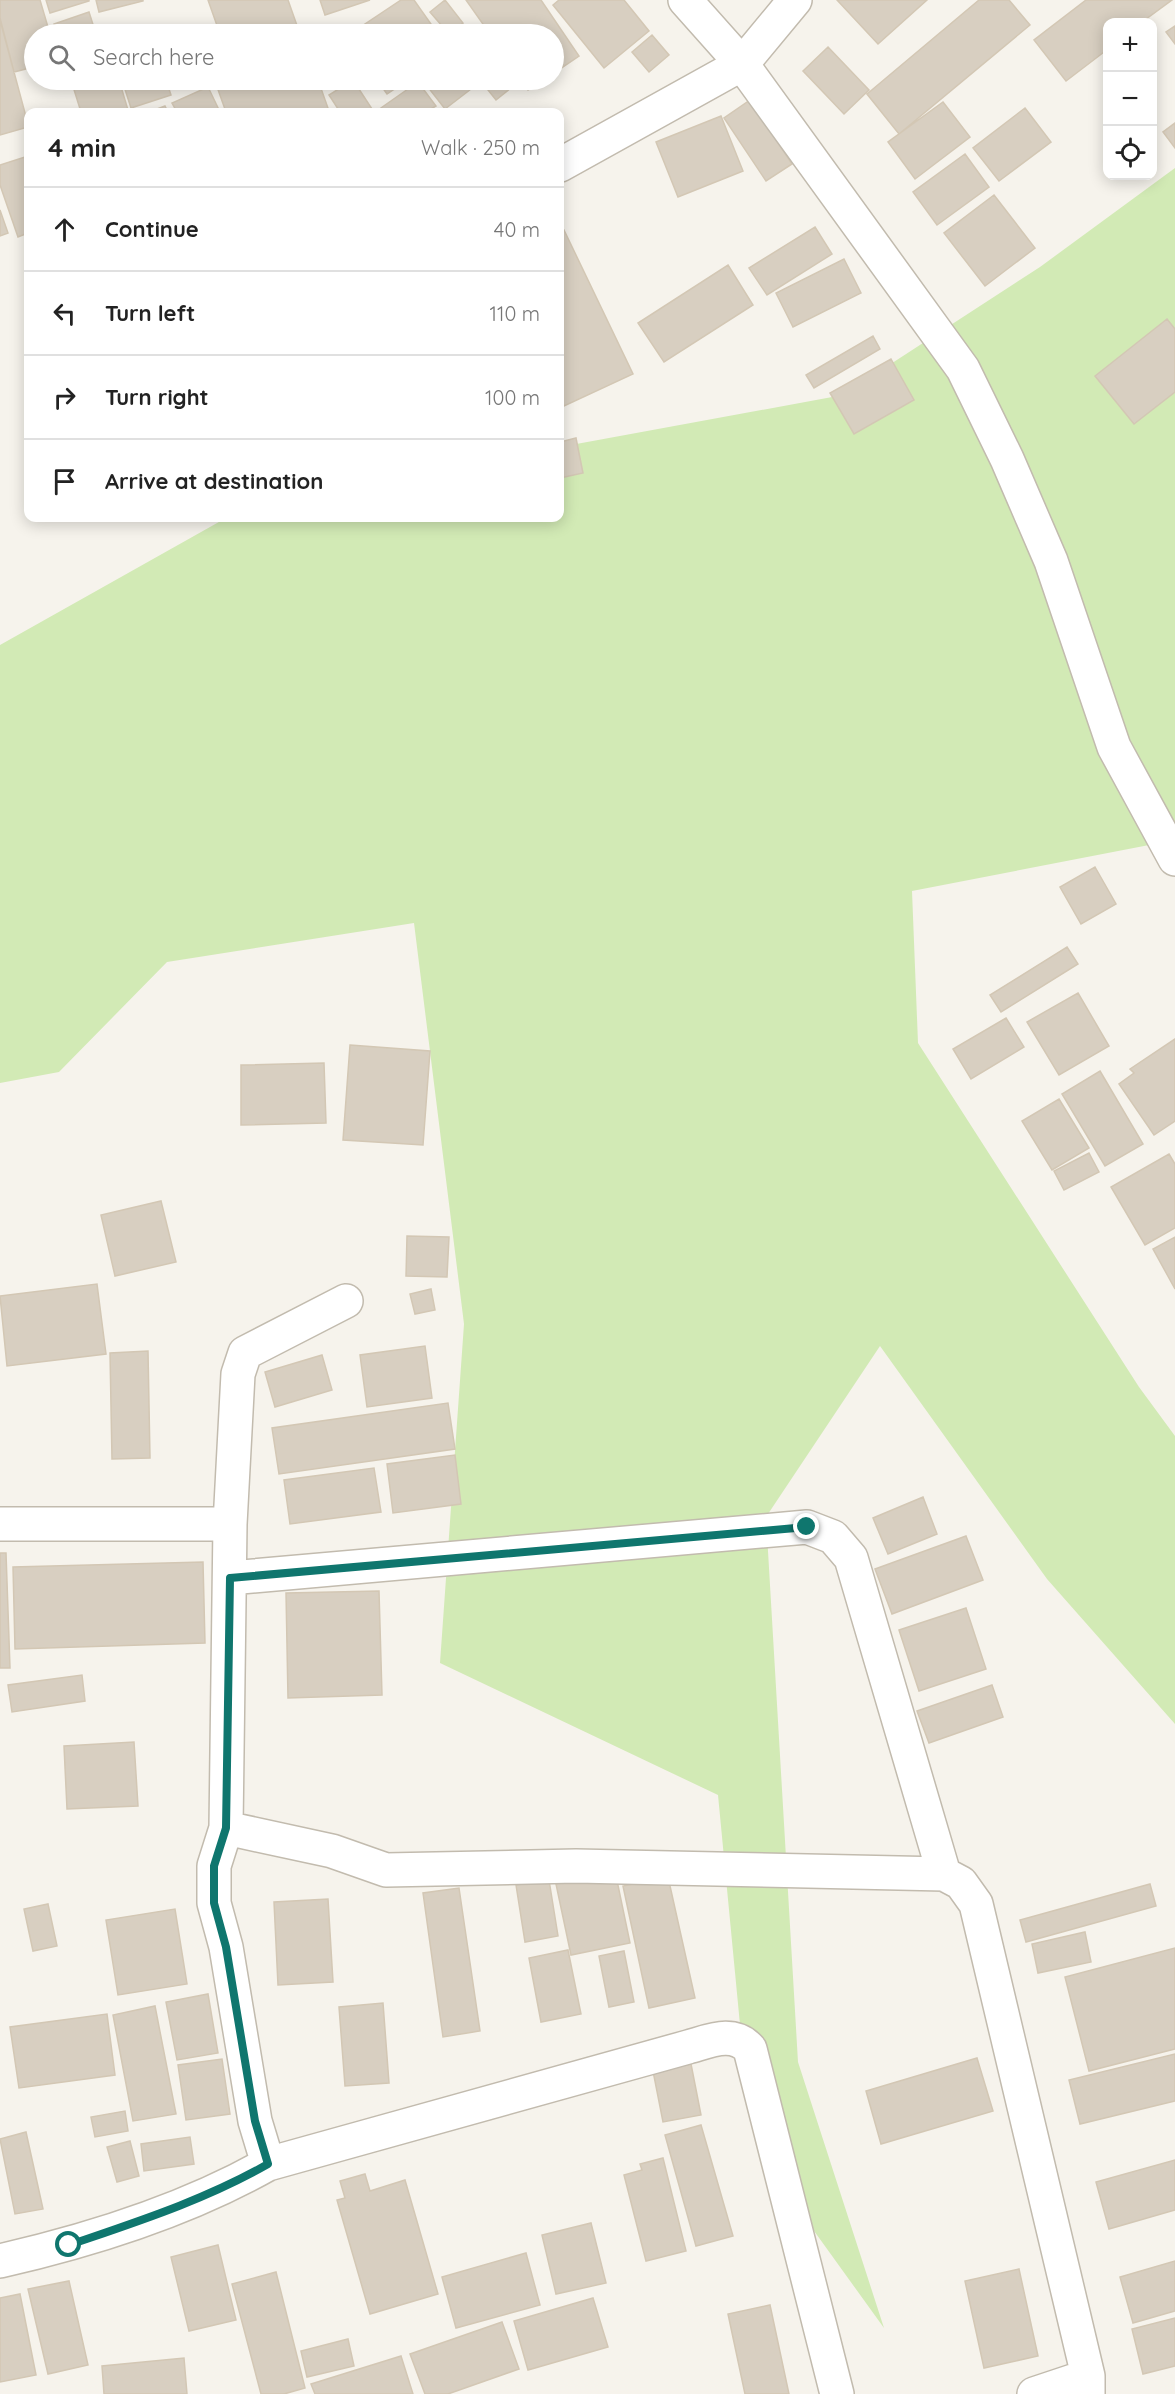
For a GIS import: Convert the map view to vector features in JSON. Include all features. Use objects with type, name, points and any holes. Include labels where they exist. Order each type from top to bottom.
[{"type":"street","points":[[686,0],[742,64],[963,369],[1007,459],[1051,561],[1080,653],[1114,747],[1175,859]]},
{"type":"street","points":[[564,163],[742,64],[795,0]]},
{"type":"street","points":[[268,2164],[255,2121],[226,1947],[214,1903],[214,1866],[226,1828],[230,1524],[238,1374],[245,1353],[346,1300]]},
{"type":"street","points":[[0,1524],[230,1524]]},
{"type":"street","points":[[230,1578],[807,1527],[833,1537],[851,1558],[944,1874]]},
{"type":"street","points":[[226,1828],[332,1851],[386,1870],[576,1866],[944,1874],[961,1883],[976,1904],[1088,2385],[1034,2394]]},
{"type":"street","points":[[0,2261],[69,2245],[166,2212],[245,2177],[268,2164],[688,2047],[728,2037],[736,2038],[750,2049],[837,2394]]},
{"type":"green space","points":[[1175,168],[1175,840],[912,891],[918,1043],[1139,1387],[1175,1436],[1175,1724],[1047,1579],[880,1346],[766,1517],[798,2062],[884,2328],[804,2217],[743,2056],[718,1795],[440,1663],[464,1324],[414,923],[167,962],[59,1072],[0,1083],[0,645],[219,522],[564,522],[564,446],[843,395],[1040,267]]},
{"type":"building","points":[[0,0],[40,0],[47,24],[24,24],[24,70],[14,72],[0,18]]},
{"type":"building","points":[[46,0],[89,0],[89,1],[50,13]]},
{"type":"building","points":[[96,0],[143,0],[143,1],[99,12]]},
{"type":"building","points":[[208,0],[288,0],[296,24],[216,24]]},
{"type":"building","points":[[320,0],[370,0],[325,15]]},
{"type":"building","points":[[401,0],[414,0],[431,24],[365,24]]},
{"type":"building","points":[[445,0],[463,23],[440,24],[430,12]]},
{"type":"building","points":[[466,0],[541,0],[557,24],[483,24]]},
{"type":"building","points":[[559,0],[624,0],[649,31],[604,68],[553,5]]},
{"type":"building","points":[[837,0],[927,0],[878,44]]},
{"type":"building","points":[[979,0],[1009,0],[1030,25],[899,134],[867,94]]},
{"type":"building","points":[[1086,0],[1172,0],[1147,18],[1103,18],[1103,53],[1066,81],[1034,40]]},
{"type":"building","points":[[89,12],[93,24],[54,24]]},
{"type":"building","points":[[0,20],[24,109],[24,128],[0,135]]},
{"type":"building","points":[[1175,26],[1175,44],[1166,32]]},
{"type":"building","points":[[564,34],[579,56],[564,66]]},
{"type":"building","points":[[652,35],[669,55],[649,72],[632,52]]},
{"type":"building","points":[[828,47],[869,90],[844,114],[803,71]]},
{"type":"building","points":[[74,90],[122,90],[127,108],[80,108]]},
{"type":"building","points":[[125,90],[169,90],[171,95],[131,108]]},
{"type":"building","points":[[201,90],[209,90],[218,108],[175,108],[172,103]]},
{"type":"building","points":[[218,90],[322,90],[328,108],[225,108]]},
{"type":"building","points":[[337,90],[360,90],[371,108],[337,108],[329,95]]},
{"type":"building","points":[[407,90],[424,90],[436,106],[433,108],[381,108]]},
{"type":"building","points":[[430,90],[470,90],[446,108]]},
{"type":"building","points":[[488,90],[508,90],[496,100]]},
{"type":"building","points":[[750,100],[792,164],[766,181],[724,118]]},
{"type":"building","points":[[943,102],[970,137],[915,179],[888,142]]},
{"type":"building","points":[[1025,108],[1051,142],[999,181],[973,148]]},
{"type":"building","points":[[721,116],[743,171],[678,197],[656,142]]},
{"type":"building","points":[[1175,123],[1175,148],[1163,132]]},
{"type":"building","points":[[965,154],[989,187],[937,225],[913,192]]},
{"type":"building","points":[[24,157],[24,235],[18,237],[0,185],[0,165]]},
{"type":"building","points":[[994,195],[1035,248],[985,286],[944,233]]},
{"type":"building","points":[[0,210],[8,233],[0,236]]},
{"type":"building","points":[[815,227],[832,254],[767,295],[749,268]]},
{"type":"building","points":[[564,230],[633,374],[564,406]]},
{"type":"building","points":[[844,259],[861,293],[793,327],[776,293]]},
{"type":"building","points":[[728,265],[753,305],[664,362],[638,323]]},
{"type":"building","points":[[1167,319],[1175,329],[1175,392],[1134,424],[1095,376]]},
{"type":"building","points":[[873,336],[880,349],[814,388],[806,375]]},
{"type":"building","points":[[891,359],[914,400],[854,434],[830,393]]},
{"type":"building","points":[[576,438],[583,473],[564,477],[564,441]]},
{"type":"building","points":[[1095,867],[1116,904],[1081,924],[1060,887]]},
{"type":"building","points":[[1067,947],[1078,964],[1001,1012],[990,995]]},
{"type":"building","points":[[1078,993],[1109,1046],[1059,1075],[1027,1022]]},
{"type":"building","points":[[1006,1018],[1024,1047],[971,1079],[953,1049]]},
{"type":"building","points":[[1175,1039],[1175,1121],[1154,1135],[1119,1084],[1134,1073],[1130,1069]]},
{"type":"building","points":[[350,1045],[430,1051],[423,1145],[343,1140]]},
{"type":"building","points":[[324,1063],[326,1123],[241,1125],[241,1065]]},
{"type":"building","points":[[1100,1071],[1143,1144],[1105,1166],[1062,1094]]},
{"type":"building","points":[[1059,1099],[1089,1148],[1052,1170],[1022,1121]]},
{"type":"building","points":[[1089,1153],[1099,1172],[1064,1190],[1054,1171]]},
{"type":"building","points":[[1169,1154],[1175,1164],[1175,1228],[1145,1245],[1111,1187]]},
{"type":"building","points":[[161,1201],[176,1262],[115,1276],[101,1215]]},
{"type":"building","points":[[407,1236],[449,1237],[447,1277],[406,1276]]},
{"type":"building","points":[[1175,1237],[1175,1289],[1153,1249]]},
{"type":"building","points":[[97,1284],[106,1354],[7,1366],[0,1296]]},
{"type":"building","points":[[431,1289],[435,1310],[415,1314],[410,1294]]},
{"type":"building","points":[[425,1346],[432,1398],[367,1407],[360,1355]]},
{"type":"building","points":[[148,1351],[150,1458],[112,1459],[110,1353]]},
{"type":"building","points":[[322,1355],[332,1390],[275,1407],[265,1372]]},
{"type":"building","points":[[448,1403],[455,1449],[279,1474],[272,1428]]},
{"type":"building","points":[[455,1455],[461,1504],[393,1513],[387,1464]]},
{"type":"building","points":[[374,1468],[381,1512],[290,1524],[284,1480]]},
{"type":"building","points":[[923,1497],[937,1534],[888,1554],[873,1518]]},
{"type":"building","points":[[966,1536],[983,1580],[892,1614],[875,1569]]},
{"type":"building","points":[[0,1553],[6,1553],[10,1668],[0,1668]]},
{"type":"building","points":[[203,1562],[205,1643],[15,1649],[13,1567]]},
{"type":"building","points":[[379,1591],[382,1695],[288,1698],[286,1593]]},
{"type":"building","points":[[966,1608],[986,1669],[919,1691],[899,1630]]},
{"type":"building","points":[[82,1675],[85,1701],[12,1712],[8,1685]]},
{"type":"building","points":[[992,1685],[1003,1717],[929,1743],[917,1711]]},
{"type":"building","points":[[134,1742],[138,1806],[67,1809],[64,1746]]},
{"type":"building","points":[[615,1871],[630,1943],[571,1955],[556,1884]]},
{"type":"building","points":[[668,1877],[695,1998],[649,2008],[623,1886]]},
{"type":"building","points":[[549,1880],[558,1936],[525,1942],[516,1885]]},
{"type":"building","points":[[1150,1884],[1156,1906],[1026,1942],[1020,1920]]},
{"type":"building","points":[[459,1888],[480,2031],[443,2037],[423,1893]]},
{"type":"building","points":[[328,1899],[333,1982],[278,1985],[274,1902]]},
{"type":"building","points":[[48,1904],[57,1946],[33,1951],[24,1909]]},
{"type":"building","points":[[175,1909],[187,1984],[118,1995],[106,1920]]},
{"type":"building","points":[[1085,1932],[1091,1962],[1038,1973],[1032,1944]]},
{"type":"building","points":[[1175,1948],[1175,2049],[1089,2071],[1065,1977]]},
{"type":"building","points":[[568,1950],[581,2014],[541,2022],[529,1958]]},
{"type":"building","points":[[624,1951],[634,2002],[609,2007],[599,1956]]},
{"type":"building","points":[[208,1994],[218,2053],[177,2060],[166,2002]]},
{"type":"building","points":[[383,2003],[389,2083],[345,2086],[339,2007]]},
{"type":"building","points":[[155,2006],[176,2114],[133,2121],[113,2015]]},
{"type":"building","points":[[107,2014],[115,2075],[19,2088],[10,2027]]},
{"type":"building","points":[[1175,2054],[1175,2101],[1080,2124],[1069,2080]]},
{"type":"building","points":[[977,2058],[993,2111],[881,2144],[866,2091]]},
{"type":"building","points":[[222,2059],[230,2114],[186,2120],[178,2065]]},
{"type":"building","points":[[691,2064],[701,2115],[663,2122],[653,2071]]},
{"type":"building","points":[[125,2111],[128,2131],[95,2137],[91,2117]]},
{"type":"building","points":[[701,2125],[733,2236],[696,2246],[665,2135]]},
{"type":"building","points":[[26,2132],[43,2209],[15,2214],[0,2139]]},
{"type":"building","points":[[190,2137],[194,2164],[144,2171],[141,2144]]},
{"type":"building","points":[[130,2141],[139,2176],[117,2182],[107,2147]]},
{"type":"building","points":[[663,2158],[686,2251],[646,2261],[624,2175],[642,2170],[640,2164]]},
{"type":"building","points":[[1175,2160],[1175,2210],[1109,2229],[1096,2182]]},
{"type":"building","points":[[365,2174],[370,2191],[405,2180],[438,2294],[370,2314],[337,2200],[345,2198],[340,2181]]},
{"type":"building","points":[[591,2223],[606,2283],[556,2294],[542,2235]]},
{"type":"building","points":[[218,2245],[236,2320],[189,2331],[171,2257]]},
{"type":"building","points":[[526,2253],[540,2305],[456,2328],[442,2277]]},
{"type":"building","points":[[1175,2261],[1175,2311],[1133,2323],[1120,2277]]},
{"type":"building","points":[[1019,2269],[1038,2356],[984,2368],[965,2281]]},
{"type":"building","points":[[276,2272],[305,2388],[284,2394],[261,2394],[232,2284]]},
{"type":"building","points":[[69,2281],[88,2365],[48,2374],[28,2289]]},
{"type":"building","points":[[20,2294],[36,2375],[0,2382],[0,2298]]},
{"type":"building","points":[[593,2298],[608,2347],[528,2370],[514,2321]]},
{"type":"building","points":[[770,2305],[789,2394],[745,2394],[728,2314]]},
{"type":"building","points":[[1175,2318],[1175,2366],[1143,2374],[1132,2329]]},
{"type":"building","points":[[502,2322],[519,2369],[448,2394],[425,2394],[410,2354]]},
{"type":"building","points":[[348,2339],[354,2366],[307,2377],[301,2351]]},
{"type":"building","points":[[401,2356],[413,2394],[315,2394],[311,2384]]},
{"type":"building","points":[[184,2358],[187,2394],[104,2394],[102,2366]]},
{"type":"route","points":[[69,2245],[166,2212],[245,2177],[268,2164],[255,2121],[226,1947],[214,1903],[214,1866],[226,1828],[230,1578],[807,1527]]}]
